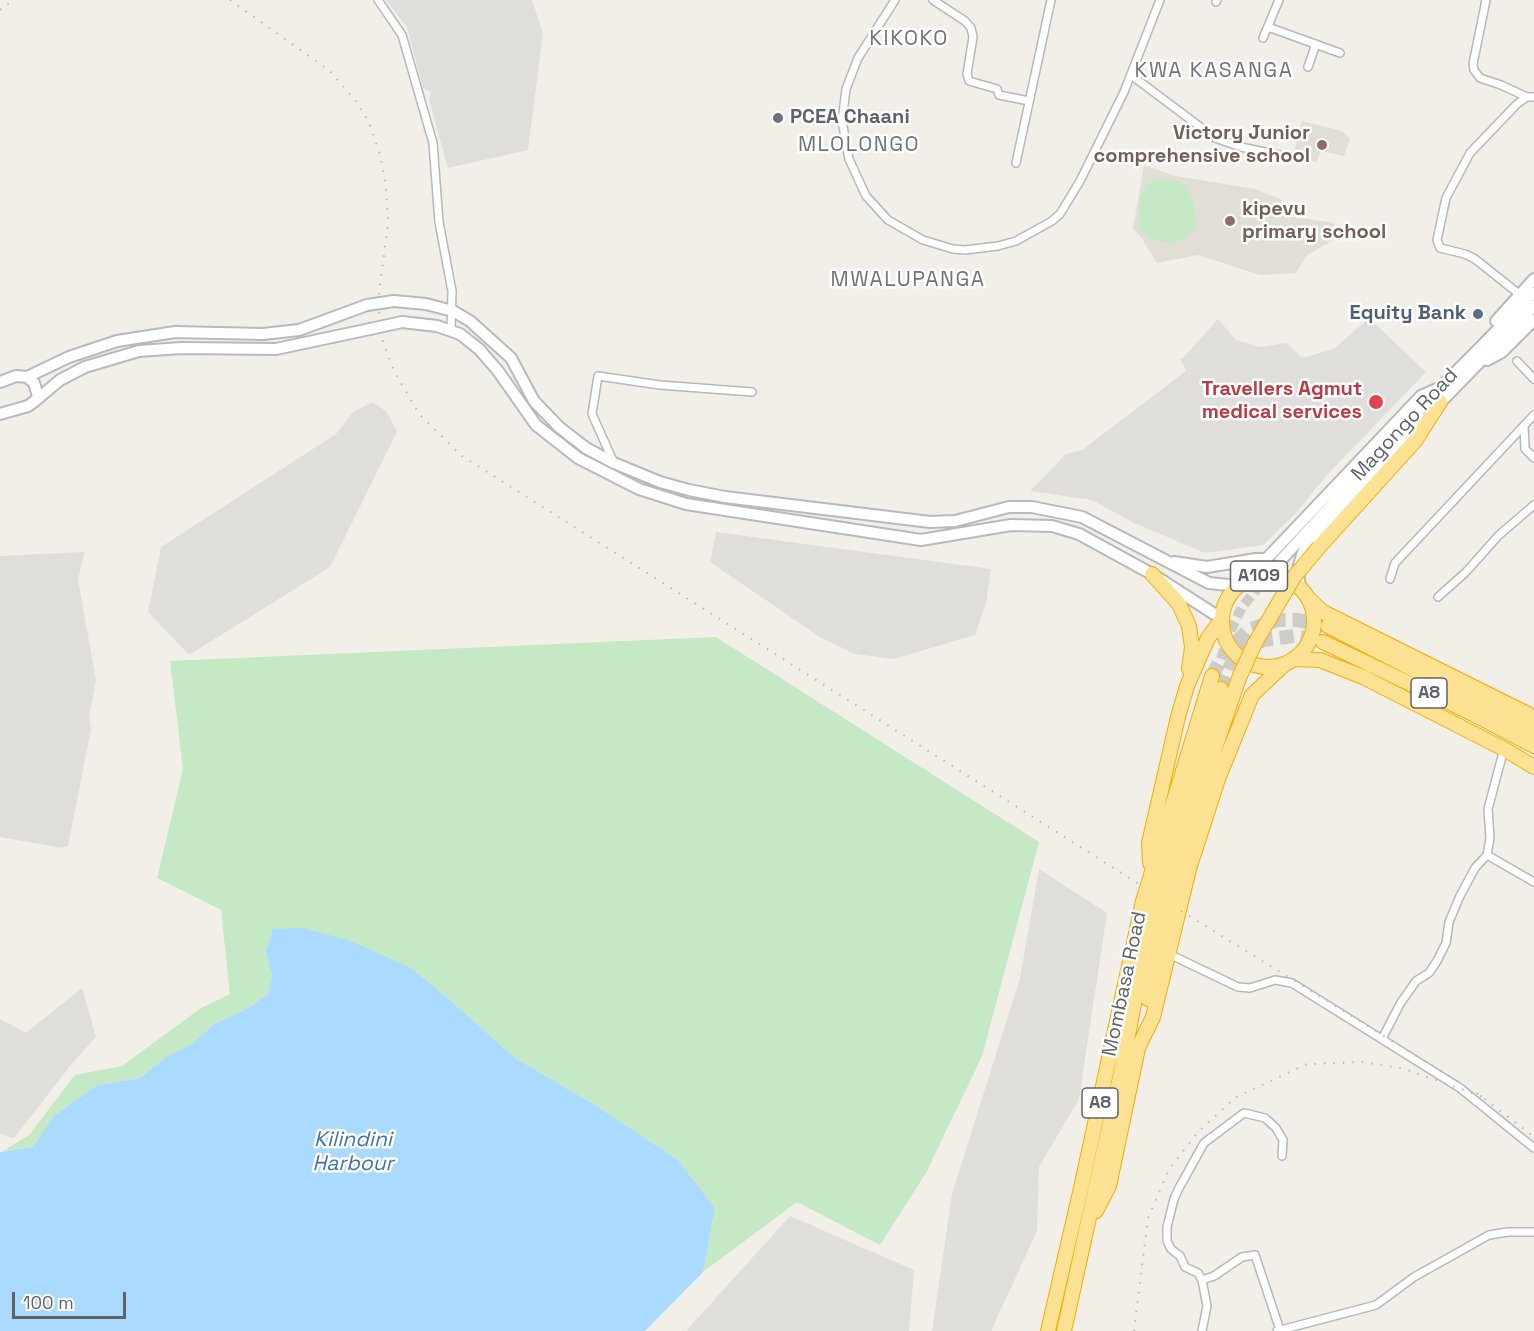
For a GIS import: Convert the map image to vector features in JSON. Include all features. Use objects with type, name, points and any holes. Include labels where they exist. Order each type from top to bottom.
[{"type":"highway","points":[[1087,1228],[1109,1186],[1178,868],[1195,807],[1239,678],[1255,643],[1294,577],[1415,441],[1440,402]]},
{"type":"highway","points":[[1152,574],[1179,604],[1189,626],[1192,647],[1187,686]]},
{"type":"highway","name":"A109","points":[[1272,575],[1286,579],[1305,593],[1312,610],[1312,631],[1306,647],[1289,661],[1271,667],[1256,665],[1242,659],[1232,649],[1225,636],[1222,619],[1225,605],[1232,592],[1244,582],[1257,576],[1272,575]]},
{"type":"highway","points":[[1305,593],[1323,612],[1534,717]]},
{"type":"highway","points":[[1150,874],[1149,843],[1178,717],[1187,686],[1208,638],[1222,619]]},
{"type":"highway","name":"A8","points":[[1328,626],[1534,731]]},
{"type":"highway","name":"A8","points":[[1323,642],[1473,714],[1534,747]]},
{"type":"highway","points":[[1138,1048],[1152,1017],[1193,857],[1231,744],[1252,695],[1289,661],[1320,660],[1363,677],[1504,749],[1534,767]]},
{"type":"highway","name":"Mombasa Road","points":[[1048,1331],[1150,874],[1212,676]]},
{"type":"highway","name":"Mombasa Road","points":[[1064,1331],[1144,952],[1221,689]]},
{"type":"main road","points":[[1486,340],[1498,319],[1534,279]]},
{"type":"main road","name":"Magongo Road","points":[[1280,561],[1441,387],[1534,293]]},
{"type":"main road","points":[[0,382],[16,376],[27,377],[69,357],[117,341],[175,332],[263,334],[299,330],[367,305],[394,301],[426,304],[453,311],[470,321],[511,358],[534,401],[559,427],[586,448],[614,463],[660,482],[725,497],[930,522],[955,521],[1009,507],[1032,507],[1082,517],[1209,582],[1228,585],[1244,582],[1421,396],[1441,387]]},
{"type":"main road","name":"Magongo Road","points":[[1305,593],[1299,582],[1298,569],[1303,552],[1313,537],[1534,306]]},
{"type":"main road","points":[[1478,364],[1502,352],[1534,320]]},
{"type":"main road","points":[[0,414],[14,411],[35,401],[60,380],[85,367],[139,351],[181,348],[276,349],[402,322],[437,326],[460,334],[479,349],[498,371],[536,425],[578,458],[639,489],[686,504],[921,540],[1011,525],[1052,526],[1079,534],[1152,574],[1222,619]]},
{"type":"main road","points":[[27,377],[36,386],[38,396],[35,401]]},
{"type":"main road","points":[[1165,561],[1207,567],[1265,559]]},
{"type":"street","points":[[378,0],[402,35],[433,143],[439,222],[452,291],[451,330]]},
{"type":"street","points":[[895,0],[858,58],[850,77],[843,110],[845,143],[856,177],[866,196],[876,208],[900,228],[936,244],[965,250],[1016,241],[1052,221],[1066,205],[1131,75],[1160,0]]},
{"type":"street","points":[[933,0],[965,21],[971,28],[973,37],[967,74],[969,81],[997,89],[999,95],[1029,101]]},
{"type":"street","points":[[1016,163],[1051,0]]},
{"type":"street","points":[[1263,38],[1279,0]]},
{"type":"street","points":[[1486,0],[1473,64],[1474,70],[1480,78],[1532,96]]},
{"type":"street","points":[[1268,27],[1340,53]]},
{"type":"street","points":[[1308,67],[1316,44]]},
{"type":"street","points":[[1131,75],[1215,138],[1241,147],[1288,157]]},
{"type":"street","points":[[1519,294],[1475,259],[1440,248],[1437,240],[1446,198],[1470,153],[1516,104],[1532,96]]},
{"type":"street","points":[[1516,362],[1534,379]]},
{"type":"street","points":[[614,463],[592,414],[597,376],[660,386],[752,392]]},
{"type":"street","points":[[1390,579],[1395,563],[1534,416]]},
{"type":"street","points":[[1524,426],[1525,449],[1534,458]]},
{"type":"street","points":[[1438,597],[1466,572],[1499,535],[1534,506]]},
{"type":"street","points":[[1382,1039],[1416,981],[1431,970],[1446,943],[1449,922],[1460,896],[1475,868],[1486,855],[1490,838],[1488,809],[1504,749]]},
{"type":"street","points":[[1486,855],[1534,882]]},
{"type":"street","points":[[1169,954],[1238,987],[1250,988],[1269,980],[1287,980],[1460,1088],[1534,1148]]},
{"type":"street","points":[[1202,1331],[1207,1306],[1202,1280],[1198,1273],[1185,1267],[1180,1256],[1168,1246],[1166,1233],[1174,1199],[1201,1148],[1211,1136],[1240,1114],[1246,1113],[1265,1118],[1276,1128],[1283,1140],[1282,1156]]},
{"type":"street","points":[[1202,1280],[1214,1276],[1242,1257],[1255,1255],[1279,1331],[1376,1305],[1418,1275],[1489,1235],[1534,1232]]},
{"type":"shaded area","points":[[386,0],[532,0],[543,33],[528,150],[448,168],[429,100],[431,92],[423,88],[407,27]]},
{"type":"shaded area","name":"Victory Junior comprehensive school","points":[[1302,121],[1342,131],[1350,139],[1344,156],[1321,151],[1316,162],[1293,156]]},
{"type":"shaded area","name":"kipevu primary school","points":[[1144,165],[1176,176],[1256,189],[1282,200],[1280,215],[1334,223],[1332,241],[1307,255],[1296,273],[1260,275],[1198,255],[1157,263],[1141,237],[1133,229]]},
{"type":"shaded area","points":[[1369,318],[1426,372],[1327,475],[1296,513],[1263,545],[1205,553],[1132,522],[1092,500],[1030,491],[1066,454],[1082,450],[1186,371],[1180,359],[1218,319],[1236,340],[1260,347],[1287,343],[1302,358],[1334,349]]},
{"type":"shaded area","points":[[373,402],[387,412],[397,432],[330,567],[189,655],[148,612],[161,547],[336,434],[354,411]]},
{"type":"shaded area","points":[[716,532],[991,569],[986,603],[975,635],[894,659],[855,654],[820,637],[710,562]]},
{"type":"shaded area","points":[[84,552],[78,580],[96,680],[89,717],[91,729],[68,846],[62,848],[0,837],[0,556]]},
{"type":"shaded area","points":[[1039,869],[1107,913],[1079,1099],[1039,1167],[1037,1231],[991,1331],[932,1331],[952,1194],[1020,978]]},
{"type":"shaded area","points":[[82,988],[96,1037],[70,1066],[14,1138],[0,1134],[0,1019],[26,1033]]},
{"type":"shaded area","points":[[790,1216],[914,1270],[909,1331],[686,1331]]},
{"type":"green space","points":[[1166,178],[1183,183],[1194,201],[1196,229],[1175,244],[1151,240],[1138,227],[1141,194],[1148,183]]},
{"type":"green space","points":[[716,637],[1039,842],[982,1056],[926,1173],[880,1245],[797,1202],[703,1272],[715,1208],[678,1160],[592,1103],[515,1058],[411,968],[266,952],[272,976],[268,994],[245,1010],[214,1024],[193,1043],[166,1057],[140,1078],[97,1085],[53,1117],[34,1147],[3,1151],[29,1135],[75,1075],[122,1066],[201,1008],[230,994],[221,910],[157,878],[183,769],[170,661]]},
{"type":"water","name":"Kilindini Harbour","points":[[303,928],[348,940],[411,968],[515,1058],[592,1103],[678,1160],[715,1208],[703,1272],[645,1331],[0,1331],[0,1152],[33,1147],[53,1117],[97,1085],[140,1078],[166,1057],[193,1043],[214,1024],[245,1010],[268,994],[272,976],[266,952],[273,929]]},
{"type":"tunnel","points":[[1221,659],[1242,607],[1280,561]]},
{"type":"tunnel","points":[[1212,676],[1221,659],[1248,630],[1278,620],[1297,620],[1328,626]]},
{"type":"tunnel","points":[[1221,689],[1231,665],[1247,648],[1264,640],[1294,636],[1323,642]]},
{"type":"railway","points":[[0,10],[13,0]]},
{"type":"railway","points":[[230,0],[330,71],[355,100],[368,120],[380,154],[386,186],[388,224],[378,301],[383,342],[394,371],[419,414],[462,456],[1142,886]]},
{"type":"railway","points":[[1181,911],[1459,1082]]},
{"type":"railway","points":[[1134,1331],[1148,1218],[1169,1169],[1199,1131],[1236,1097],[1307,1064],[1362,1062],[1405,1069],[1483,1097]]},
{"type":"railway","points":[[1477,1093],[1534,1137]]},
{"type":"place","name":"PCEA Chaani","points":[[778,118]]},
{"type":"place","name":"Victory Junior comprehensive school","points":[[1322,145]]},
{"type":"place","name":"kipevu primary school","points":[[1230,221]]},
{"type":"place","name":"Equity Bank","points":[[1478,314]]},
{"type":"place","name":"Travellers Agmut medical services","points":[[1376,402]]},
{"type":"district","name":"KIKOKO","points":[[909,39]]},
{"type":"district","name":"KWA KASANGA","points":[[1214,71]]},
{"type":"district","name":"MLOLONGO","points":[[859,145]]},
{"type":"district","name":"MWALUPANGA","points":[[908,280]]}]
